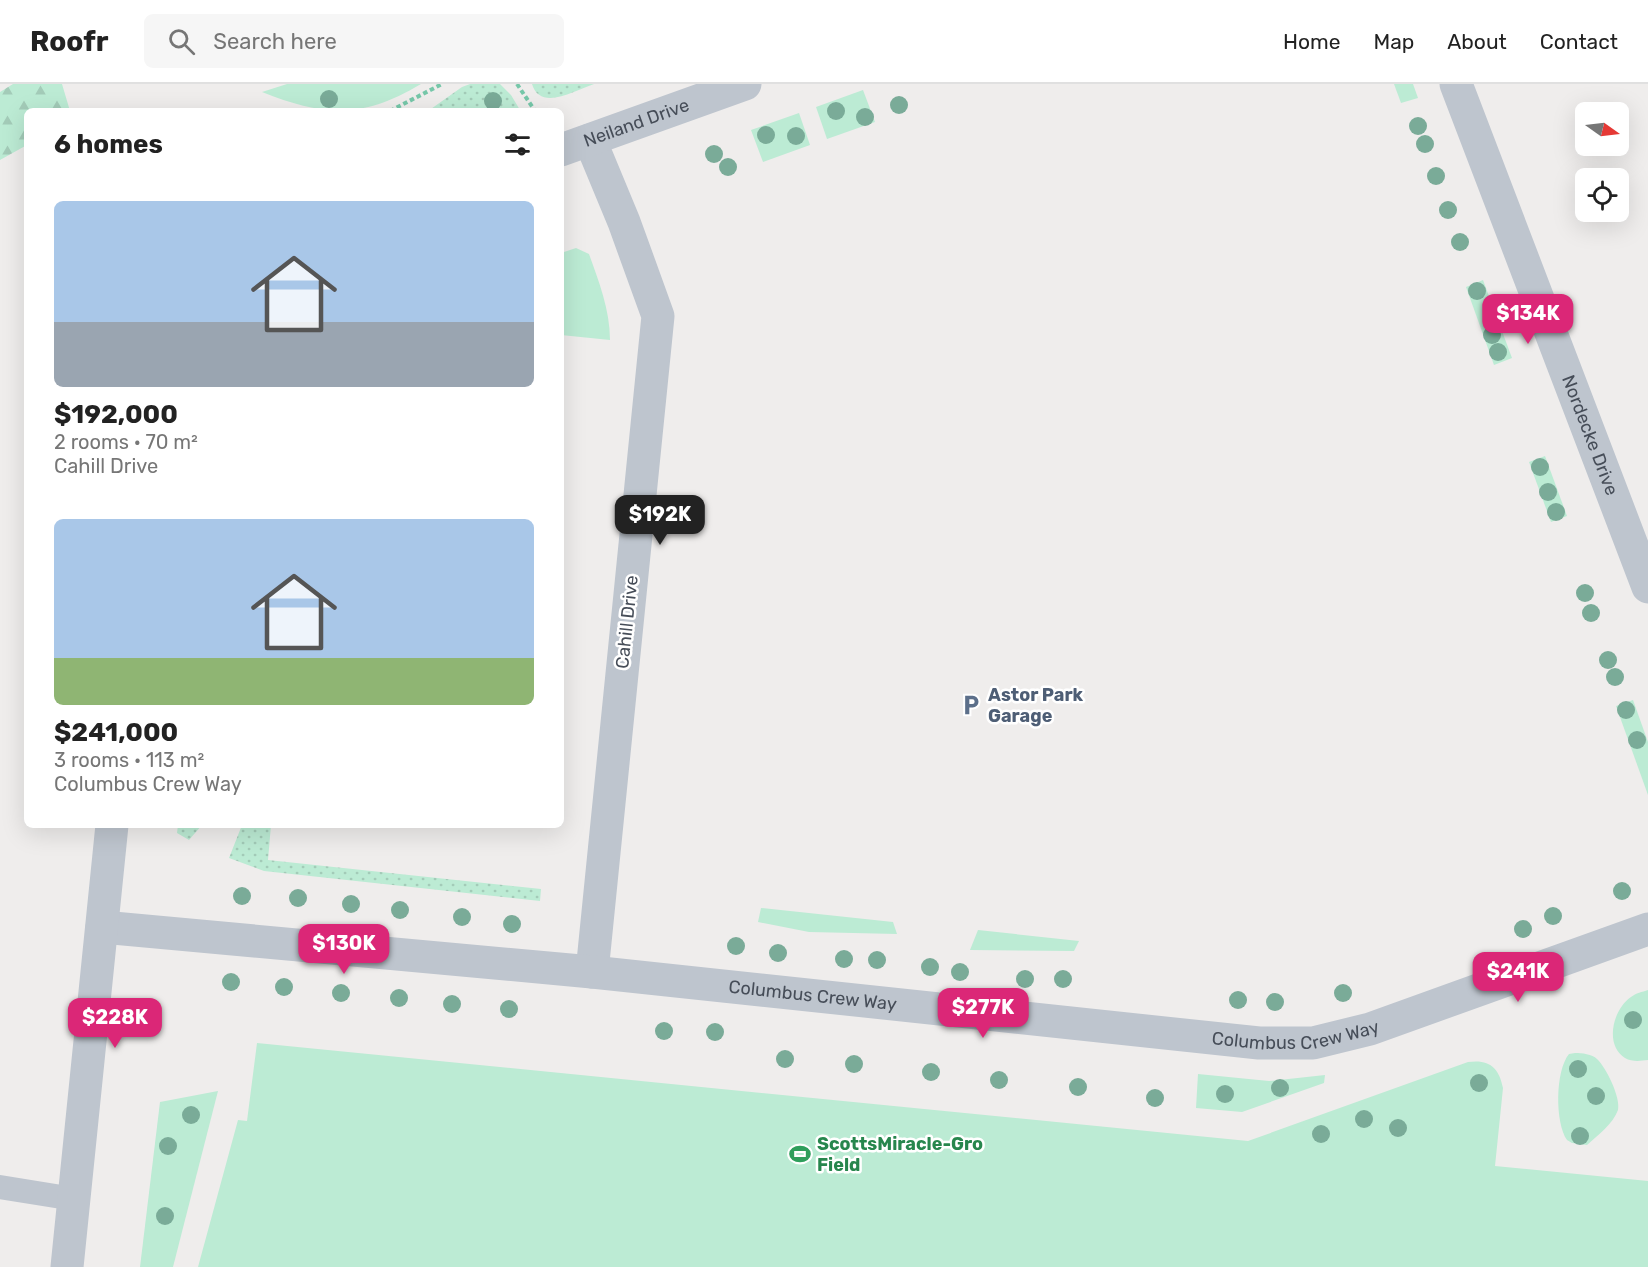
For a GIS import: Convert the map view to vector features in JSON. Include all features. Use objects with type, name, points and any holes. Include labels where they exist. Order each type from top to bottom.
[{"type":"street","name":"Neiland Drive","points":[[576,145],[745,84]]},
{"type":"street","name":"Nordecke Drive","points":[[1456,84],[1648,587]]},
{"type":"street","name":"Cahill Drive","points":[[576,145],[624,222],[658,315],[592,972]]},
{"type":"street","points":[[67,1267],[112,828]]},
{"type":"street","name":"Columbus Crew Way","points":[[102,927],[592,972],[1259,1042],[1313,1043],[1370,1029],[1648,929]]},
{"type":"lane","points":[[0,1187],[74,1199]]},
{"type":"path","points":[[396,108],[442,84]]},
{"type":"path","points":[[517,84],[533,108]]},
{"type":"green space","points":[[13,84],[62,84],[69,108],[24,108],[24,147],[0,160],[0,92]]},
{"type":"green space","points":[[287,84],[421,84],[380,104],[365,108],[314,108],[262,92]]},
{"type":"green space","points":[[470,84],[500,84],[511,95],[519,108],[432,108]]},
{"type":"green space","points":[[532,84],[594,84],[569,94],[550,98],[543,97],[536,92]]},
{"type":"green space","points":[[1394,84],[1413,84],[1418,98],[1401,103]]},
{"type":"green space","points":[[863,90],[875,122],[827,139],[816,107]]},
{"type":"green space","points":[[799,113],[810,145],[763,162],[751,130]]},
{"type":"green space","points":[[576,248],[589,254],[606,307],[610,340],[564,335],[564,252]]},
{"type":"green space","points":[[1483,280],[1512,358],[1494,365],[1466,287]]},
{"type":"green space","points":[[1545,456],[1567,516],[1551,522],[1529,462]]},
{"type":"green space","points":[[1633,700],[1648,742],[1648,795],[1616,706]]},
{"type":"green space","points":[[178,828],[199,828],[189,840],[177,833]]},
{"type":"green space","points":[[241,828],[271,828],[268,860],[541,889],[540,901],[264,871],[229,858]]},
{"type":"green space","points":[[761,908],[893,922],[897,934],[809,932],[758,922]]},
{"type":"green space","points":[[978,930],[1079,941],[1074,951],[970,950]]},
{"type":"green space","points":[[1648,990],[1648,1060],[1630,1060],[1618,1052],[1613,1027],[1625,1003],[1635,994]]},
{"type":"green space","name":"ScottsMiracle-Gro Field","points":[[257,1043],[1248,1141],[1476,1061],[1488,1064],[1496,1070],[1503,1088],[1495,1166],[1648,1181],[1648,1267],[198,1267],[238,1120],[247,1121]]},
{"type":"green space","points":[[1569,1054],[1592,1056],[1601,1063],[1612,1083],[1618,1105],[1613,1120],[1587,1145],[1567,1140],[1560,1122],[1558,1097],[1561,1072]]},
{"type":"green space","points":[[1198,1074],[1269,1081],[1325,1075],[1324,1083],[1242,1112],[1196,1108]]},
{"type":"green space","points":[[218,1091],[173,1267],[140,1267],[160,1102]]},
{"type":"place","name":"Astor Park Garage","points":[[971,705]]},
{"type":"place","name":"ScottsMiracle-Gro Field","points":[[800,1154]]}]
